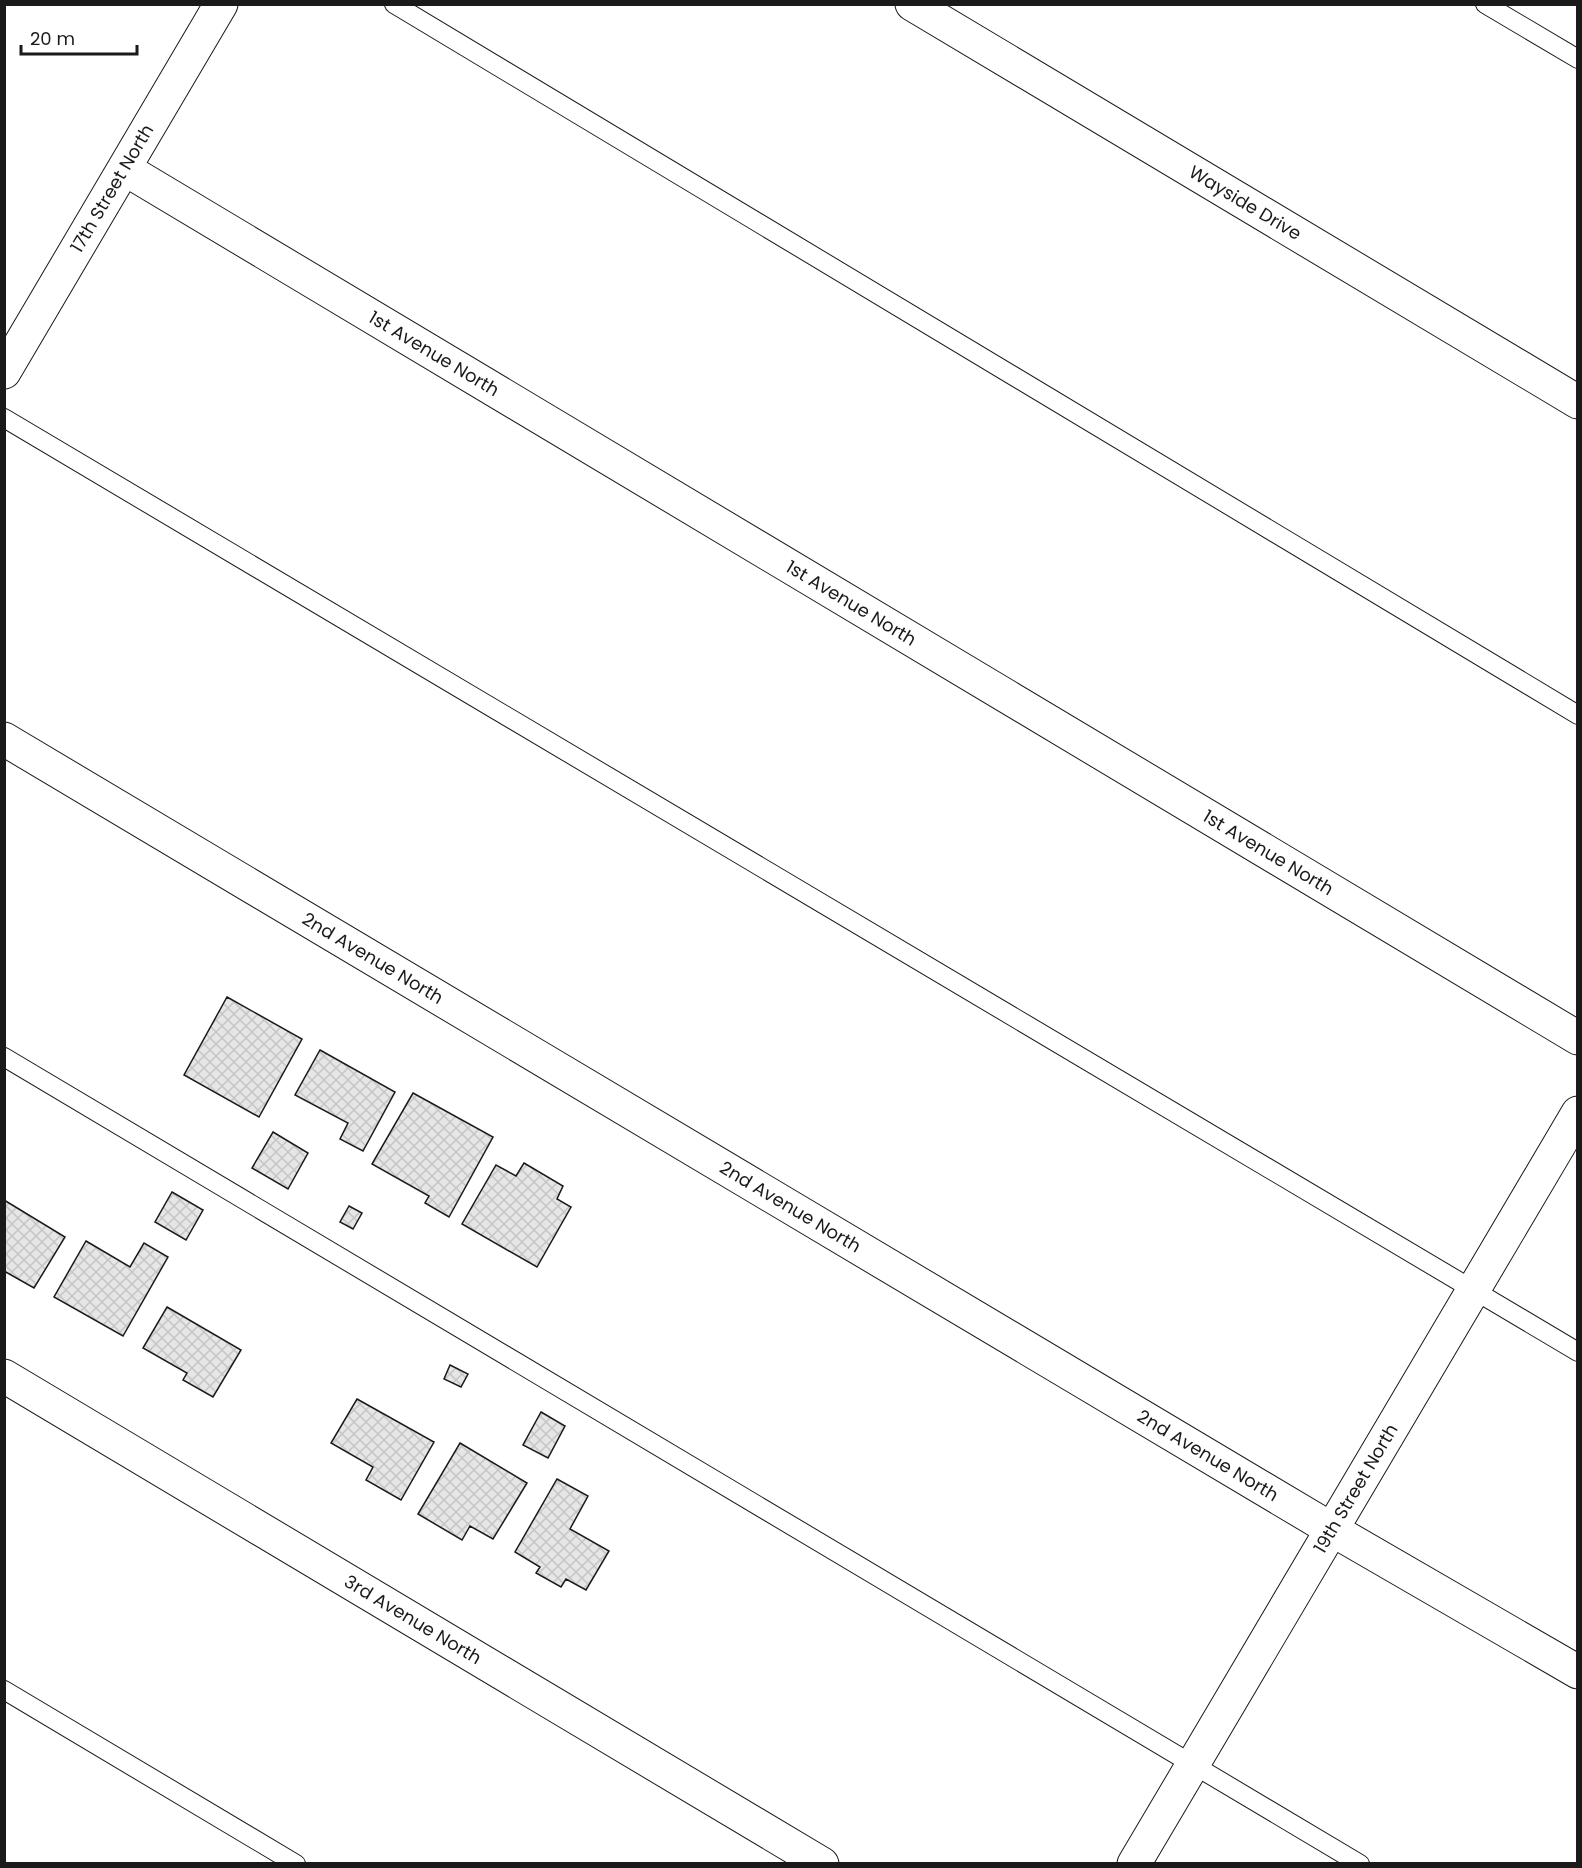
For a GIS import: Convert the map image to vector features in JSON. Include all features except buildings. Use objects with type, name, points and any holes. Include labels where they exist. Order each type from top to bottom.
[{"type":"street","name":"17th Street North","points":[[4,372],[221,4]]},
{"type":"street","name":"Wayside Drive","points":[[912,4],[1578,402]]},
{"type":"street","name":"1st Avenue North","points":[[125,169],[1578,1038]]},
{"type":"street","name":"2nd Avenue North","points":[[4,739],[1331,1529],[1578,1672]]},
{"type":"street","name":"19th Street North","points":[[1134,1863],[1578,1113]]},
{"type":"street","name":"3rd Avenue North","points":[[4,1376],[822,1863]]},
{"type":"lane","points":[[394,4],[1578,715]]},
{"type":"lane","points":[[1485,4],[1578,59]]},
{"type":"lane","points":[[4,418],[1578,1352]]},
{"type":"lane","points":[[4,1057],[1360,1863]]},
{"type":"lane","points":[[4,1690],[296,1863]]}]
